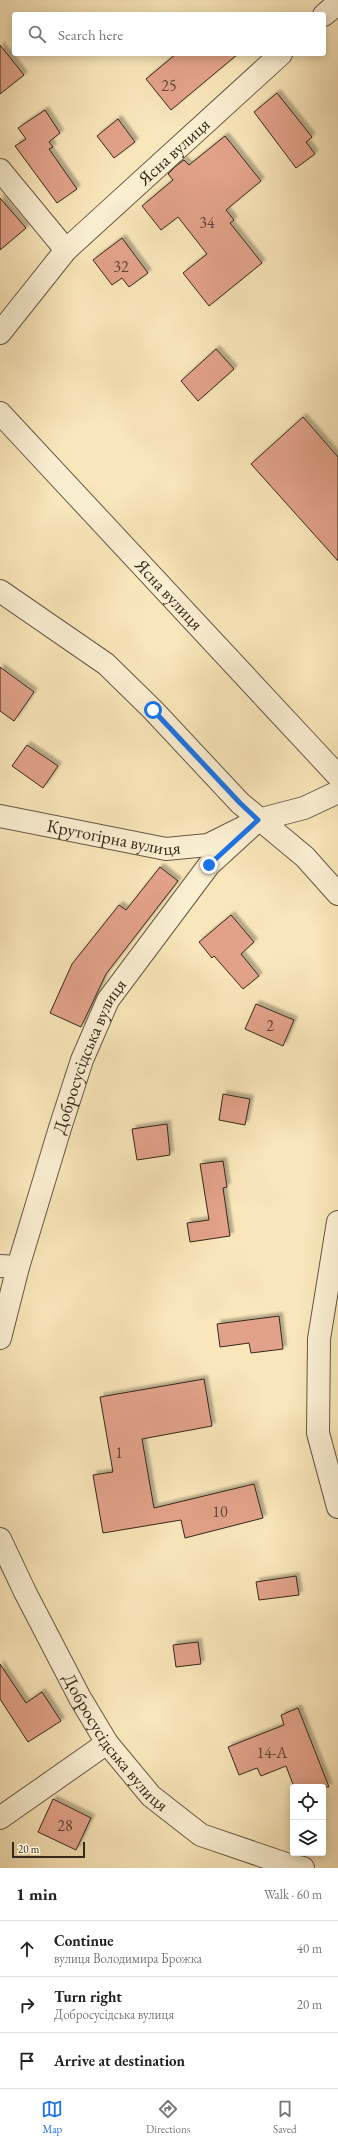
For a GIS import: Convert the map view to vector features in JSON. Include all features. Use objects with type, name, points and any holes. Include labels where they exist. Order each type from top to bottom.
[{"type":"street","points":[[326,13],[338,3]]},
{"type":"street","name":"Ясна вулиця","points":[[0,333],[66,250],[279,56]]},
{"type":"street","points":[[0,170],[66,250]]},
{"type":"street","name":"Ясна вулиця","points":[[0,413],[338,776]]},
{"type":"street","points":[[0,591],[106,664],[153,710],[240,803],[258,820],[305,857],[338,894]]},
{"type":"street","name":"Крутогірна вулиця","points":[[0,816],[166,849],[208,845],[258,820],[304,808],[338,792]]},
{"type":"street","name":"Добросусідська вулиця","points":[[0,1338],[9,1266],[82,1060],[108,1000],[209,865],[258,820]]},
{"type":"street","points":[[338,1222],[319,1339],[318,1433],[338,1507]]},
{"type":"street","name":"Добросусідська вулиця","points":[[0,1539],[25,1592],[77,1692],[107,1743],[151,1796],[201,1836],[289,1865],[303,1868]]},
{"type":"street","points":[[0,1818],[107,1743]]},
{"type":"building","points":[[0,45],[24,75],[0,94]]},
{"type":"building","points":[[174,56],[236,56],[171,110],[146,79]]},
{"type":"building","points":[[277,93],[312,137],[306,142],[315,154],[296,168],[254,112]]},
{"type":"building","points":[[45,110],[60,133],[49,142],[53,147],[49,149],[77,189],[57,203],[15,146],[26,139],[18,128]]},
{"type":"building","points":[[118,119],[135,142],[114,158],[97,136]]},
{"type":"building","points":[[225,136],[261,181],[226,210],[234,220],[230,223],[262,263],[209,306],[183,273],[207,254],[178,217],[161,230],[142,206],[173,180],[168,174],[176,166],[184,160],[189,165]]},
{"type":"building","points":[[0,198],[26,228],[0,250]]},
{"type":"building","points":[[122,238],[148,273],[129,287],[122,278],[112,285],[93,260]]},
{"type":"building","points":[[216,349],[234,369],[198,401],[181,381]]},
{"type":"building","points":[[303,417],[338,457],[338,561],[251,464]]},
{"type":"building","points":[[0,667],[34,692],[14,721],[0,711]]},
{"type":"building","points":[[27,745],[58,766],[43,788],[12,766]]},
{"type":"building","points":[[160,867],[178,881],[106,974],[81,1027],[50,1013],[72,964],[119,905],[126,910]]},
{"type":"building","points":[[231,915],[254,942],[241,954],[259,976],[243,989],[214,956],[212,958],[199,942]]},
{"type":"building","points":[[256,1004],[294,1020],[283,1046],[245,1029]]},
{"type":"building","points":[[223,1094],[250,1099],[245,1125],[219,1120]]},
{"type":"building","points":[[167,1124],[170,1155],[137,1160],[132,1129]]},
{"type":"building","points":[[223,1161],[227,1187],[223,1188],[230,1236],[190,1242],[187,1223],[209,1220],[200,1164]]},
{"type":"building","points":[[279,1316],[283,1349],[251,1353],[249,1343],[220,1347],[217,1324]]},
{"type":"building","points":[[204,1379],[212,1426],[142,1439],[154,1508],[254,1484],[263,1518],[185,1538],[181,1520],[103,1533],[93,1475],[113,1472],[100,1397]]},
{"type":"building","points":[[296,1576],[299,1595],[259,1600],[256,1582]]},
{"type":"building","points":[[198,1642],[201,1664],[176,1667],[173,1645]]},
{"type":"building","points":[[0,1664],[26,1703],[42,1692],[61,1721],[28,1742],[0,1699]]},
{"type":"building","points":[[298,1708],[329,1787],[326,1787],[326,1784],[293,1784],[286,1766],[261,1776],[257,1768],[239,1775],[228,1747],[284,1725],[281,1715]]},
{"type":"building","points":[[53,1799],[91,1818],[76,1850],[38,1832]]},
{"type":"route","points":[[153,710],[240,803],[258,820],[209,865]]}]
